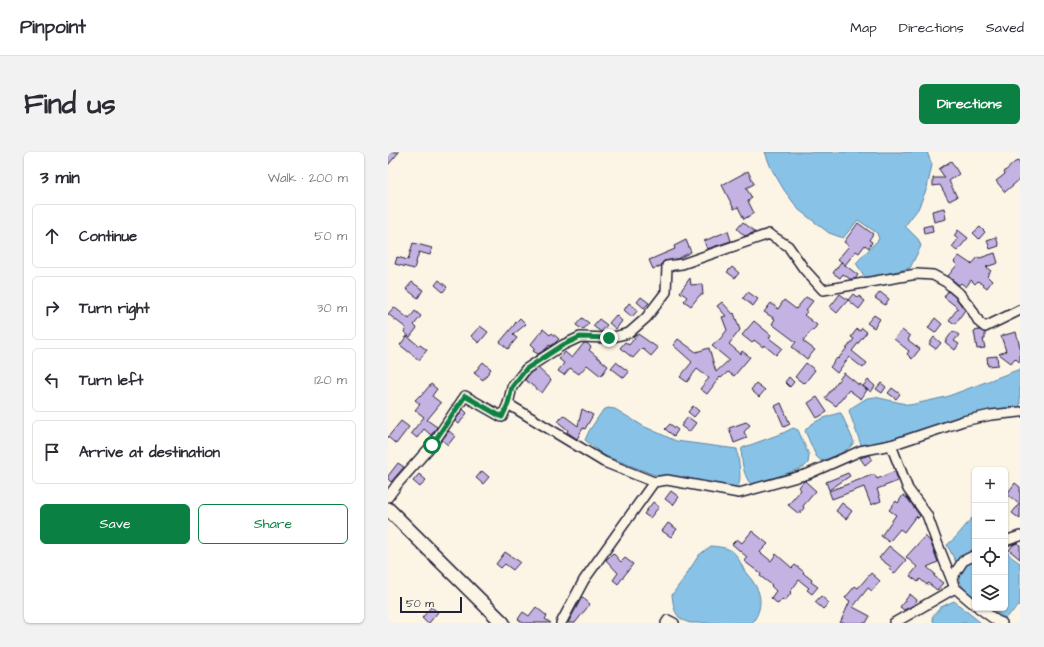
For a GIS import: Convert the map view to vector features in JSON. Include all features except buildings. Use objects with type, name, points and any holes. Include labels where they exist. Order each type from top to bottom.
[{"type":"main road","points":[[388,509],[503,623]]},
{"type":"street","points":[[388,497],[399,482],[432,445],[465,396],[502,417],[508,404],[512,387],[526,369],[563,345],[580,337],[609,338],[629,333],[646,318],[666,292],[667,266],[682,264],[770,234],[788,246],[823,290],[917,274],[933,275],[946,282],[959,293],[971,308],[979,322],[986,327],[1020,310]]},
{"type":"street","points":[[508,404],[604,462],[654,482],[667,480],[739,493],[808,474],[860,451],[891,445],[963,421],[991,415],[1020,412]]},
{"type":"street","points":[[891,445],[908,490],[927,515],[956,588],[972,602]]},
{"type":"street","points":[[561,623],[584,580],[654,482]]},
{"type":"street","points":[[1008,540],[1020,536]]},
{"type":"street","points":[[952,578],[963,561],[972,556]]},
{"type":"street","points":[[894,623],[956,588]]},
{"type":"street","points":[[983,611],[1002,623]]},
{"type":"street","points":[[666,623],[668,620],[674,623]]},
{"type":"water","points":[[765,152],[927,152],[932,165],[927,188],[918,209],[905,226],[918,239],[921,246],[910,268],[866,279],[856,263],[879,239],[877,233],[858,220],[843,238],[829,233],[799,210],[784,190],[771,168]]},
{"type":"water","points":[[1020,369],[1020,408],[967,415],[912,435],[865,446],[861,445],[849,411],[851,408],[867,398],[875,397],[910,405],[946,397]]},
{"type":"water","points":[[608,408],[615,409],[643,426],[676,441],[737,449],[740,480],[737,489],[684,478],[655,475],[603,455],[585,440],[589,431],[603,410]]},
{"type":"water","points":[[841,413],[854,442],[844,451],[821,461],[816,456],[805,431],[815,422]]},
{"type":"water","points":[[793,428],[798,430],[809,455],[808,463],[804,467],[762,483],[751,484],[746,477],[743,467],[742,448]]},
{"type":"water","points":[[972,518],[972,596],[962,586],[959,579],[958,566],[947,545]]},
{"type":"water","points":[[711,546],[725,548],[734,552],[758,590],[760,604],[755,619],[752,623],[690,623],[678,616],[673,605],[672,595],[699,555]]},
{"type":"water","points":[[1008,552],[1020,563],[1020,605],[1005,618],[994,611],[1008,611]]},
{"type":"water","points":[[954,601],[981,623],[934,623],[932,617],[941,607]]},
{"type":"route","points":[[432,445],[465,396],[502,417],[508,404],[512,387],[526,369],[563,345],[580,337],[609,338]]}]
